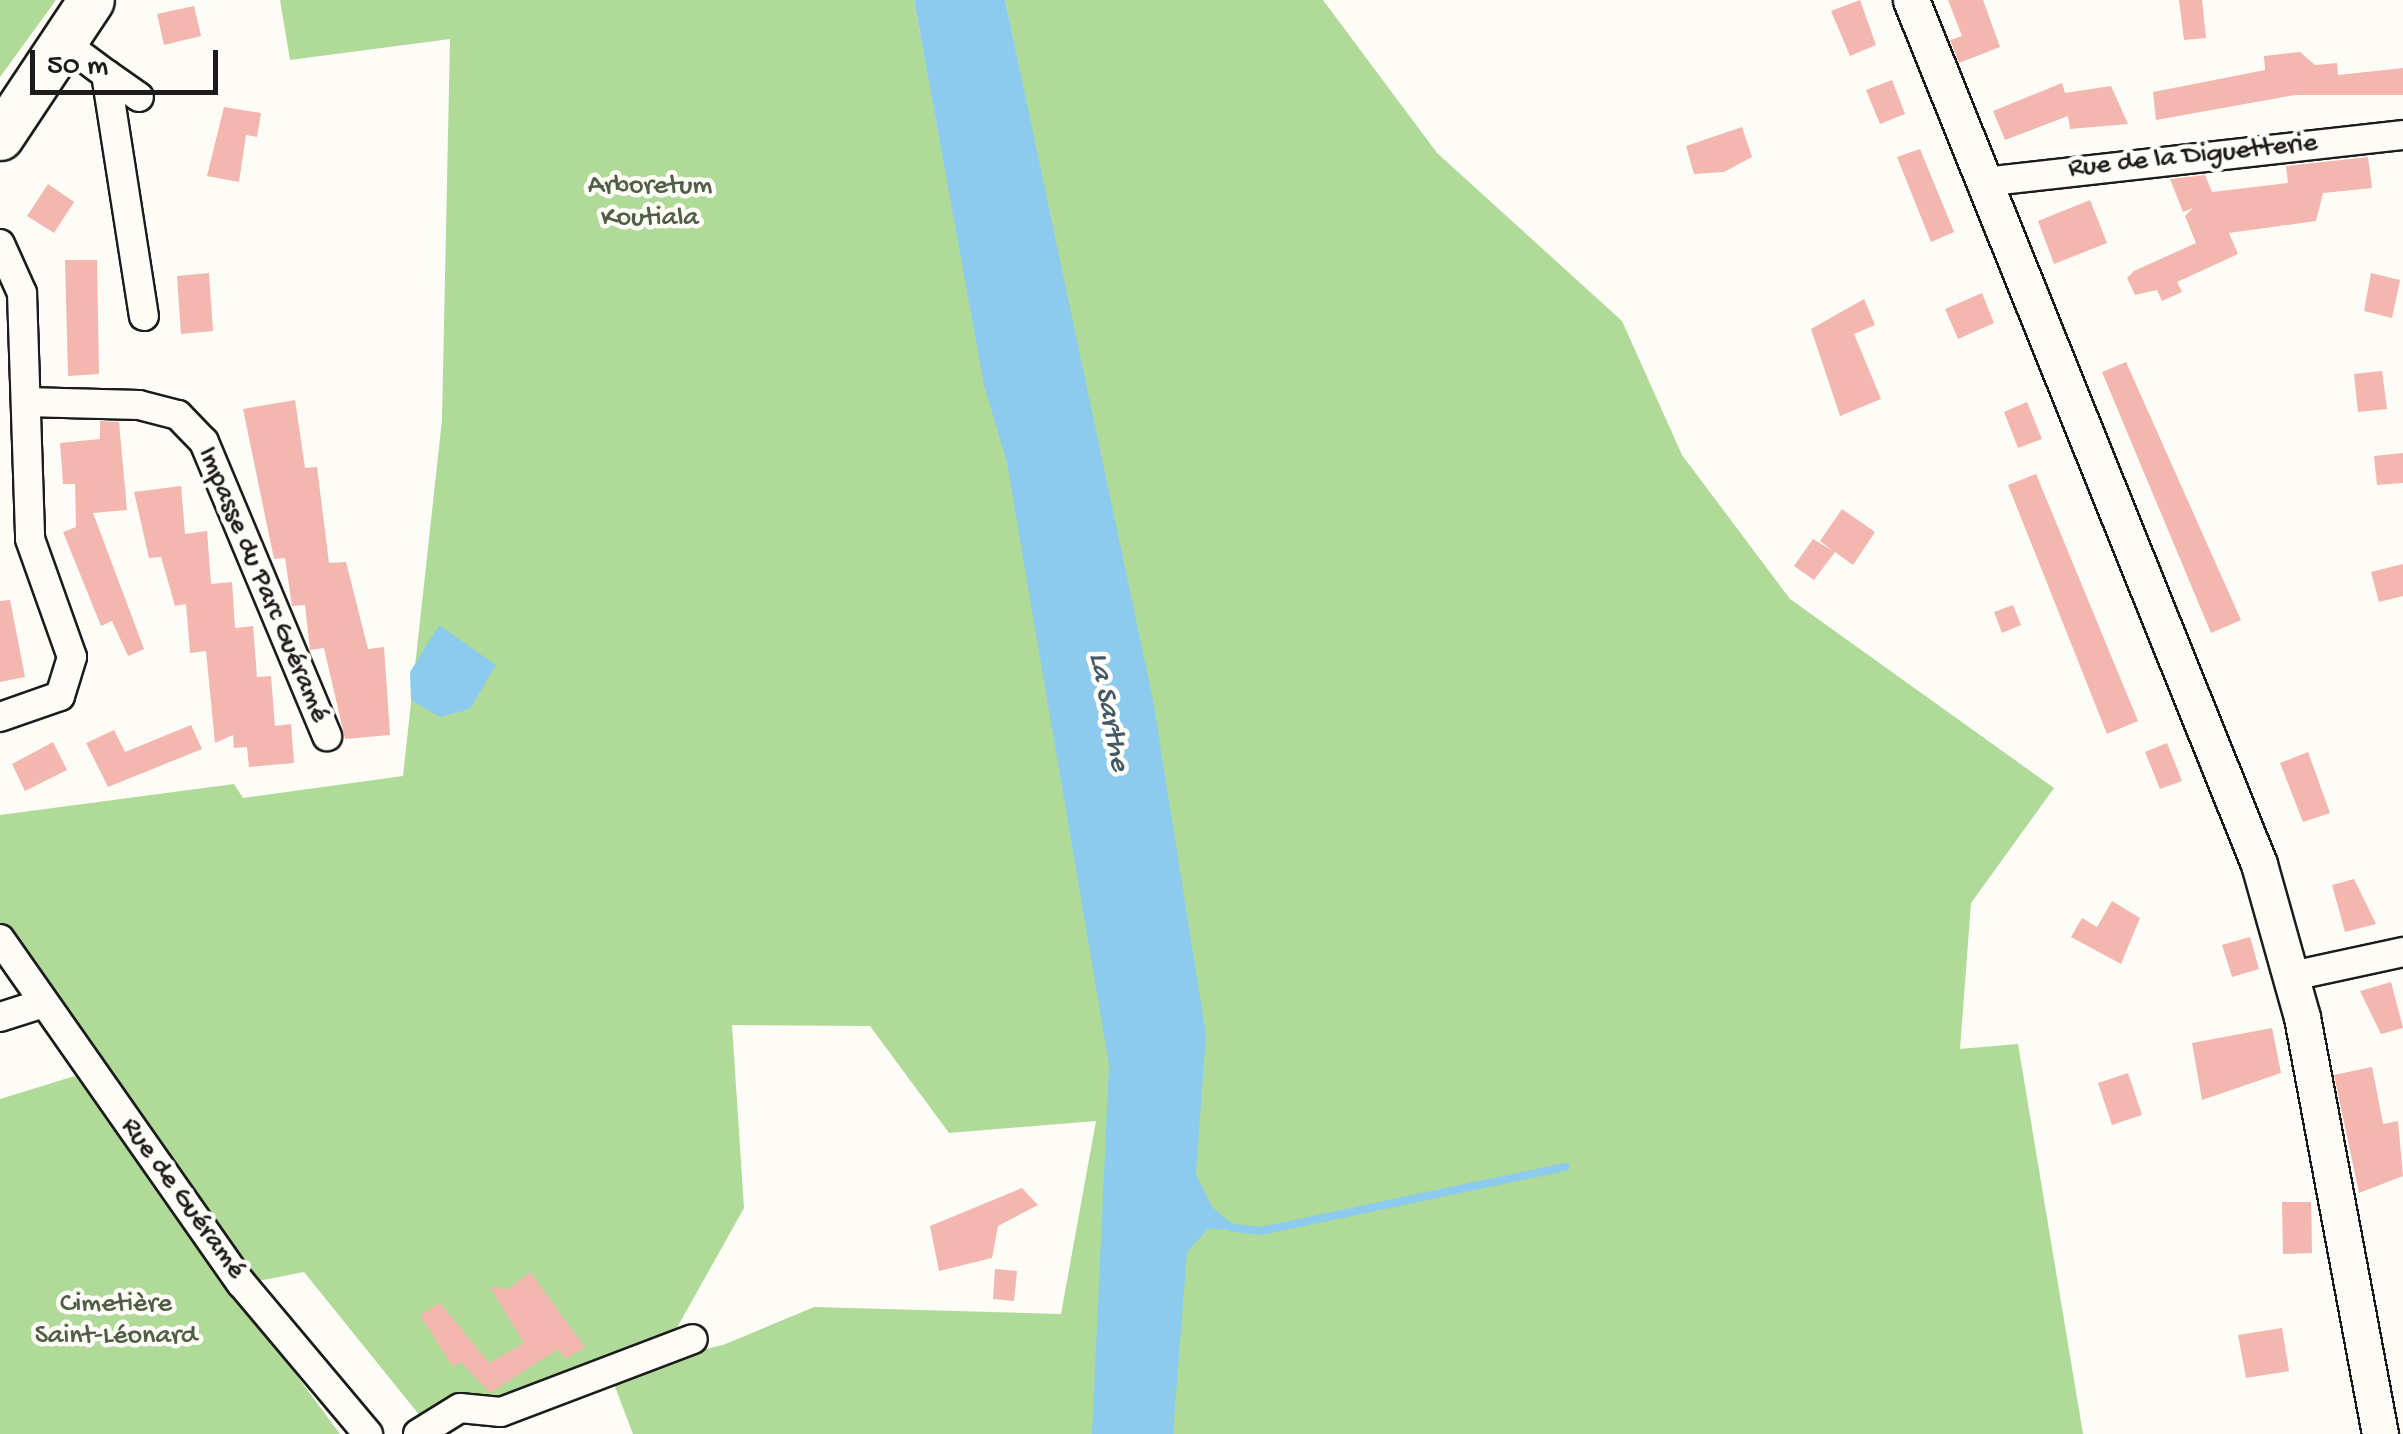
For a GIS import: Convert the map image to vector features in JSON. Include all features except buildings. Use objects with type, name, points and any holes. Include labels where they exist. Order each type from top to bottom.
[{"type":"main road","points":[[0,137],[91,0]]},
{"type":"street","points":[[1910,0],[2225,770],[2292,976],[2380,1434]]},
{"type":"street","points":[[63,42],[139,96]]},
{"type":"street","points":[[106,74],[144,316]]},
{"type":"street","name":"Rue de la Diguetterie","points":[[1983,182],[2403,135]]},
{"type":"street","points":[[0,244],[22,293],[30,539],[72,676],[37,710],[0,717]]},
{"type":"street","name":"Impasse du Parc Guéramé","points":[[26,402],[140,405],[178,415],[204,442],[327,736]]},
{"type":"street","name":"Rue de Guéramé","points":[[0,939],[41,1004],[242,1284],[368,1434]]},
{"type":"street","points":[[2292,976],[2403,952]]},
{"type":"street","points":[[0,1017],[41,1004]]},
{"type":"street","points":[[418,1434],[460,1408],[501,1412],[694,1339]]},
{"type":"green space","points":[[0,0],[56,0],[0,77]]},
{"type":"green space","name":"Arboretum Koutiala","points":[[280,0],[914,0],[985,385],[1084,383],[1005,0],[1323,0],[1437,153],[1622,321],[1682,455],[1790,599],[2054,788],[1971,903],[1960,1049],[2018,1044],[2083,1434],[633,1434],[609,1371],[723,1345],[814,1307],[1061,1314],[1096,1121],[949,1133],[870,1026],[732,1025],[744,1208],[674,1333],[429,1427],[304,1272],[242,1284],[0,939],[0,815],[234,784],[243,798],[403,776],[442,420],[450,39],[290,60]]},
{"type":"green space","name":"Cimetière Saint-Léonard","points":[[75,1076],[340,1434],[0,1434],[0,1099]]},
{"type":"water","name":"La Sarthe","points":[[914,0],[1005,0],[1153,700],[1206,1035],[1196,1174],[1212,1207],[1240,1230],[1208,1229],[1187,1252],[1173,1434],[1092,1434],[1109,1064],[1007,463],[984,385]]},
{"type":"water","points":[[439,625],[496,665],[470,709],[440,717],[411,700],[410,672]]},
{"type":"waterway","points":[[1233,1228],[1261,1231],[1565,1167]]}]
